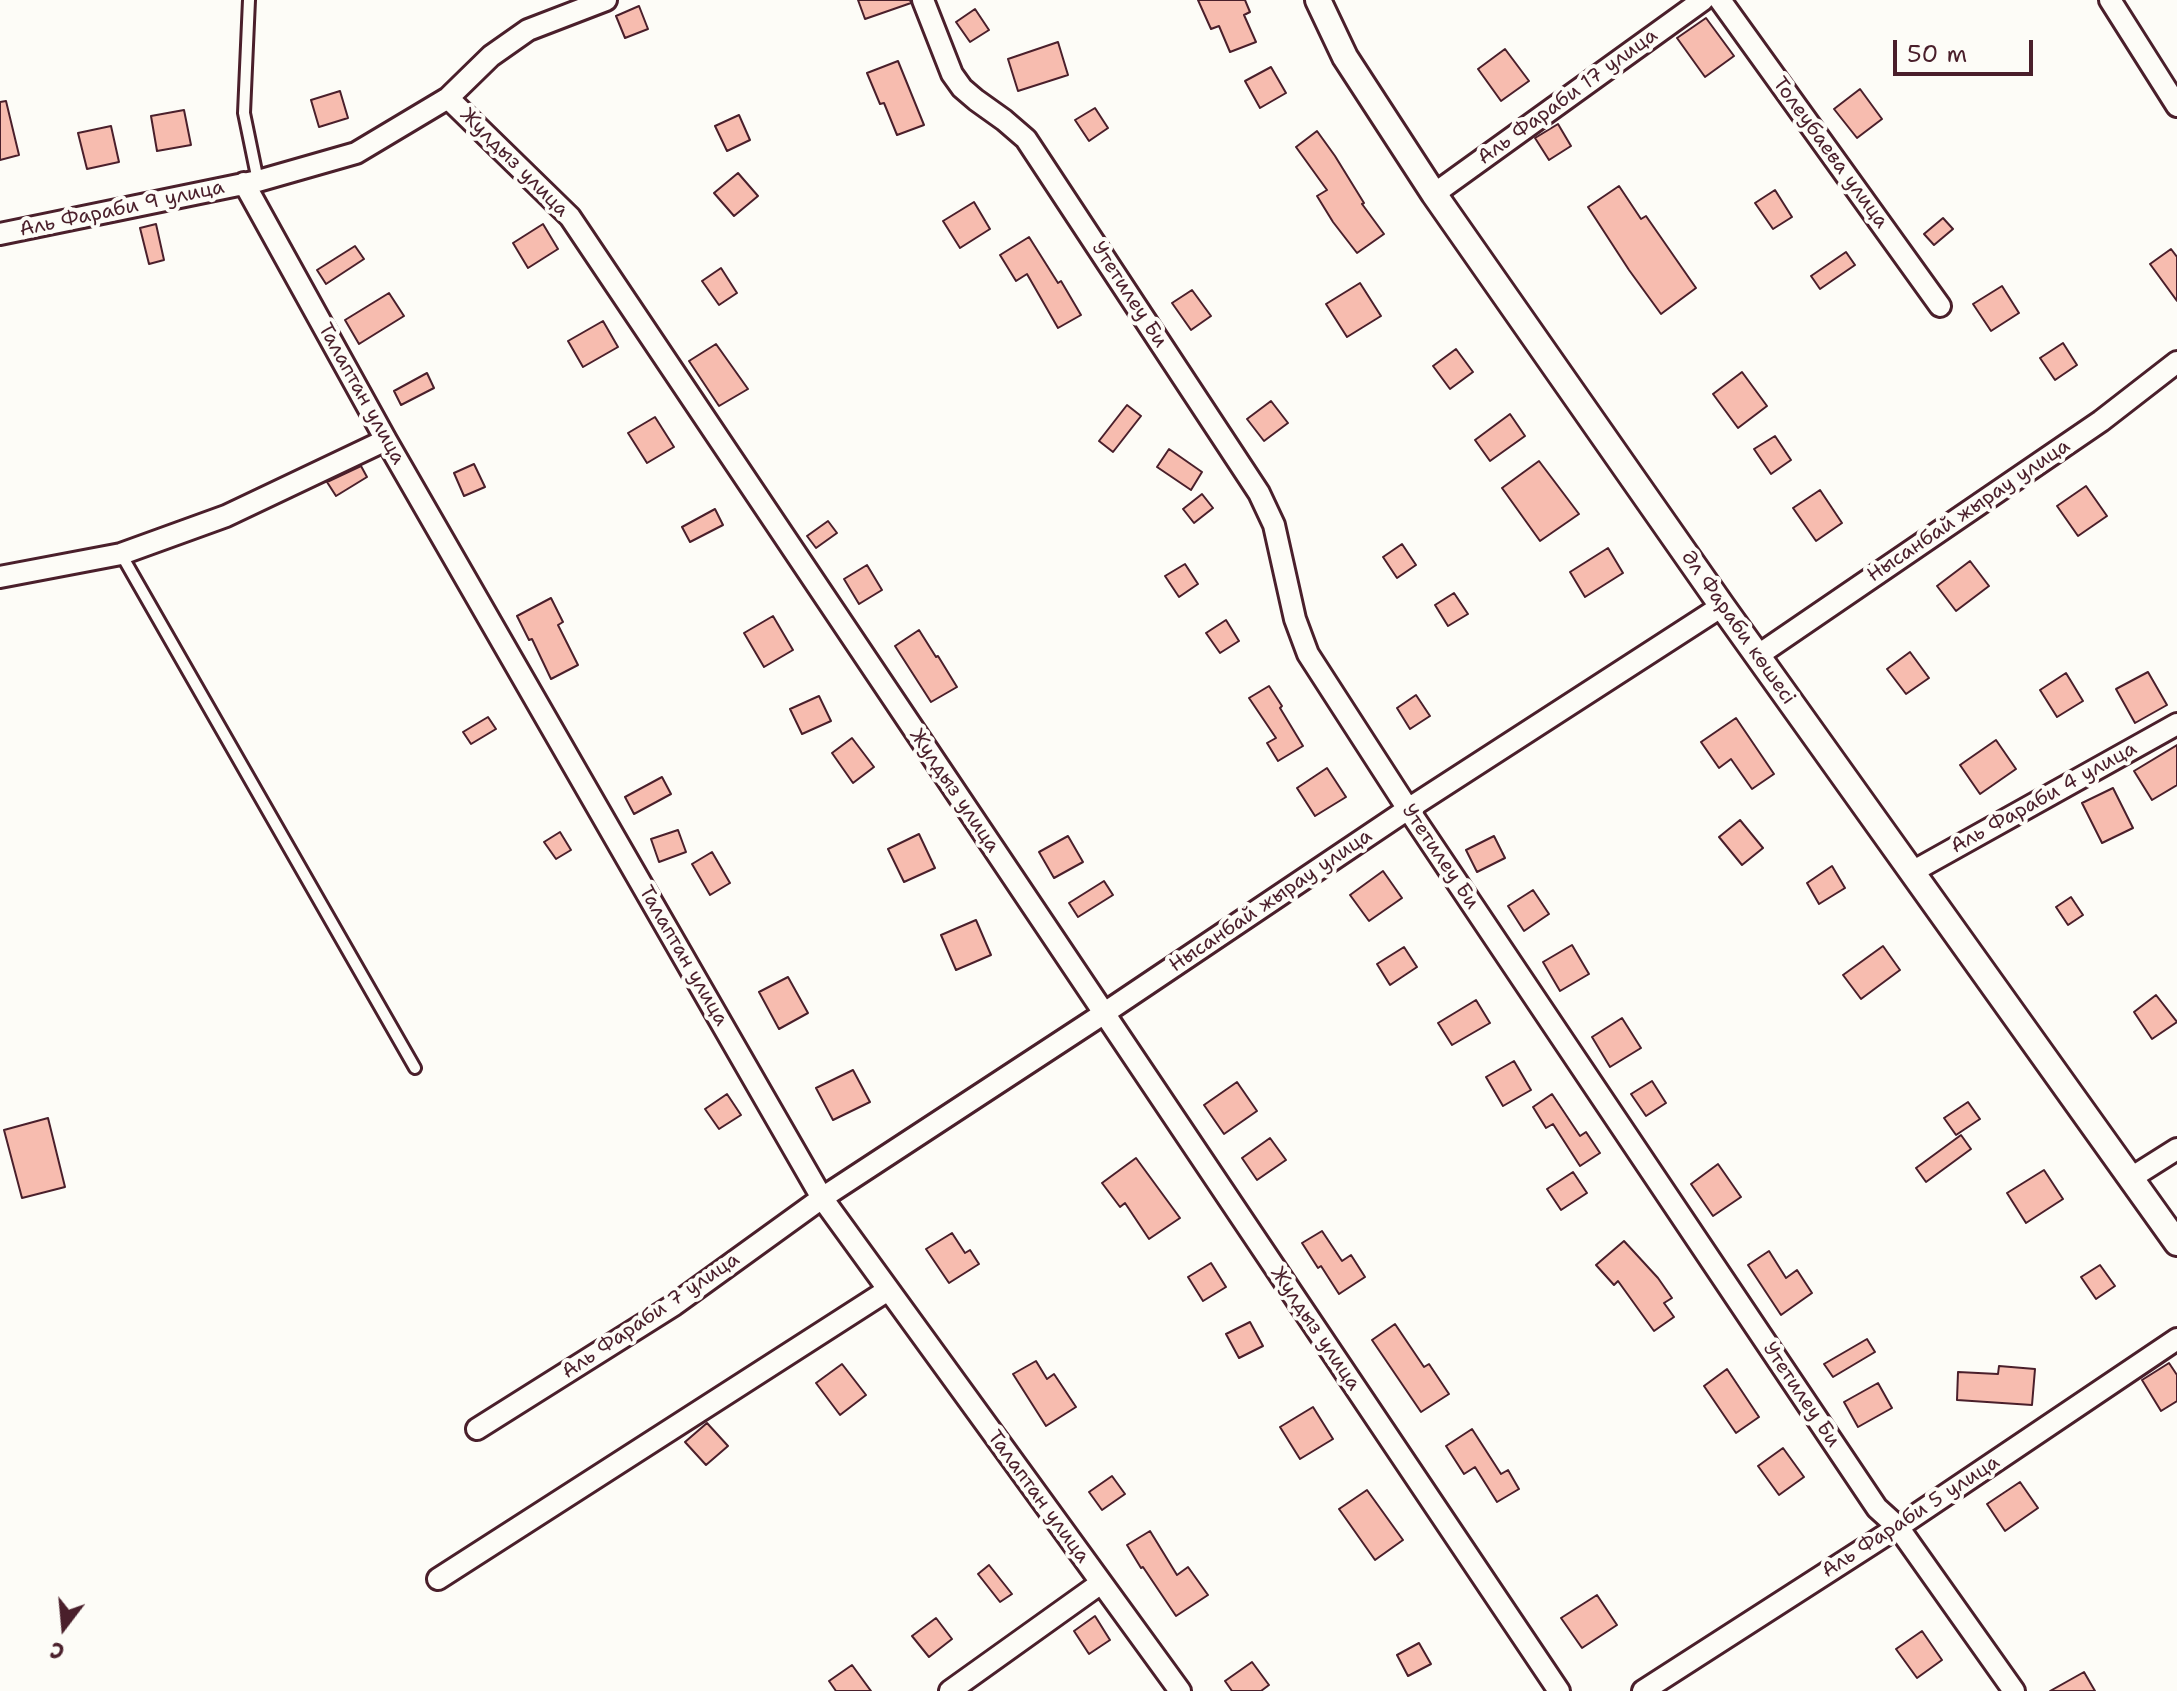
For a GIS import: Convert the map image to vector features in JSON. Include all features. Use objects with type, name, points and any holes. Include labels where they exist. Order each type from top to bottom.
[{"type":"street","points":[[448,98],[491,56],[528,30],[606,0]]},
{"type":"street","name":"Утетилеу Би","points":[[923,0],[952,74],[962,88],[1026,139],[1259,493],[1274,525],[1295,619],[1308,654],[1408,809],[1877,1508],[1898,1527],[2014,1691]]},
{"type":"street","name":"Әл Фараби көшесі","points":[[1318,0],[1345,57],[1434,194],[1757,656],[2177,1243]]},
{"type":"street","name":"Аль Фараби 17 улица","points":[[1434,194],[1703,0]]},
{"type":"street","name":"Толеубаева улица","points":[[1720,0],[1940,306]]},
{"type":"street","points":[[2110,0],[2177,106]]},
{"type":"street","name":"Жулдыз улица","points":[[251,182],[356,153],[448,98],[570,217],[1559,1691]]},
{"type":"street","name":"Аль Фараби 9 улица","points":[[0,234],[251,182]]},
{"type":"street","name":"Талаптан улица","points":[[251,182],[386,440],[822,1198],[1180,1691]]},
{"type":"street","name":"Нысанбай жырау улица","points":[[1757,656],[2101,421],[2177,362]]},
{"type":"street","points":[[0,577],[121,554],[226,516],[386,440]]},
{"type":"street","name":"Нысанбай жырау улица","points":[[822,1198],[1408,809],[1722,606]]},
{"type":"street","name":"Аль Фараби 4 улица","points":[[1912,872],[2177,724]]},
{"type":"street","points":[[2131,1178],[2177,1149]]},
{"type":"street","name":"Аль Фараби 7 улица","points":[[477,1429],[674,1305],[822,1198]]},
{"type":"street","points":[[438,1579],[888,1290]]},
{"type":"street","name":"Аль Фараби 5 улица","points":[[1643,1691],[1898,1527],[2177,1339]]},
{"type":"street","points":[[950,1691],[1101,1583]]},
{"type":"lane","points":[[249,0],[244,113],[251,182]]},
{"type":"lane","points":[[121,554],[415,1068]]},
{"type":"building","points":[[858,0],[910,0],[911,3],[865,19]]},
{"type":"building","points":[[1198,0],[1245,0],[1250,12],[1244,15],[1256,42],[1230,52],[1219,26],[1211,29]]},
{"type":"building","points":[[639,6],[648,29],[625,38],[616,16]]},
{"type":"building","points":[[975,9],[989,30],[970,42],[956,22]]},
{"type":"building","points":[[1706,18],[1734,56],[1705,77],[1677,38]]},
{"type":"building","points":[[1058,42],[1068,75],[1018,91],[1008,59]]},
{"type":"building","points":[[1505,49],[1529,81],[1501,101],[1478,69]]},
{"type":"building","points":[[898,61],[924,125],[897,135],[867,73]]},
{"type":"building","points":[[1271,67],[1286,93],[1260,108],[1245,81]]},
{"type":"building","points":[[1860,89],[1882,119],[1857,138],[1834,109]]},
{"type":"building","points":[[340,91],[348,118],[319,127],[311,100]]},
{"type":"building","points":[[6,101],[19,155],[0,160],[0,102]]},
{"type":"building","points":[[1095,108],[1108,128],[1089,141],[1075,120]]},
{"type":"building","points":[[184,110],[191,145],[157,151],[151,116]]},
{"type":"building","points":[[739,115],[750,140],[727,151],[715,126]]},
{"type":"building","points":[[1558,124],[1571,146],[1549,160],[1535,138]]},
{"type":"building","points":[[111,126],[119,162],[87,169],[78,133]]},
{"type":"building","points":[[1317,131],[1384,234],[1357,253],[1317,196],[1327,190],[1296,147]]},
{"type":"building","points":[[738,173],[758,196],[734,216],[714,193]]},
{"type":"building","points":[[1619,186],[1641,219],[1646,216],[1696,288],[1661,314],[1588,207]]},
{"type":"building","points":[[1775,190],[1792,217],[1773,229],[1755,203]]},
{"type":"building","points":[[974,202],[990,229],[960,248],[943,221]]},
{"type":"building","points":[[1943,218],[1953,229],[1934,245],[1924,234]]},
{"type":"building","points":[[156,224],[164,260],[149,264],[140,228]]},
{"type":"building","points":[[543,224],[558,249],[528,268],[513,243]]},
{"type":"building","points":[[1029,237],[1081,315],[1058,328],[1027,274],[1016,281],[1000,255]]},
{"type":"building","points":[[355,246],[364,259],[326,284],[317,270]]},
{"type":"building","points":[[2171,249],[2177,257],[2177,301],[2150,264]]},
{"type":"building","points":[[1846,252],[1855,265],[1820,289],[1811,276]]},
{"type":"building","points":[[721,268],[737,293],[719,305],[702,281]]},
{"type":"building","points":[[1360,283],[1381,316],[1347,337],[1326,304]]},
{"type":"building","points":[[2002,286],[2019,313],[1991,331],[1973,304]]},
{"type":"building","points":[[1192,290],[1211,316],[1191,330],[1172,303]]},
{"type":"building","points":[[389,293],[404,316],[359,344],[345,320]]},
{"type":"building","points":[[603,321],[618,347],[583,367],[568,341]]},
{"type":"building","points":[[2063,343],[2077,365],[2055,380],[2040,358]]},
{"type":"building","points":[[716,344],[748,389],[719,406],[689,361]]},
{"type":"building","points":[[1456,349],[1473,372],[1450,389],[1433,366]]},
{"type":"building","points":[[1742,372],[1767,406],[1738,428],[1713,394]]},
{"type":"building","points":[[427,373],[434,388],[401,405],[394,391]]},
{"type":"building","points":[[1271,401],[1288,423],[1264,441],[1247,419]]},
{"type":"building","points":[[1127,405],[1141,416],[1113,452],[1099,441]]},
{"type":"building","points":[[1510,414],[1525,436],[1490,461],[1475,440]]},
{"type":"building","points":[[655,417],[674,447],[647,463],[628,433]]},
{"type":"building","points":[[1775,436],[1791,460],[1771,474],[1754,449]]},
{"type":"building","points":[[1169,449],[1202,472],[1191,490],[1157,467]]},
{"type":"building","points":[[1539,461],[1579,514],[1540,541],[1502,488]]},
{"type":"building","points":[[474,464],[485,487],[464,496],[454,473]]},
{"type":"building","points":[[361,466],[367,477],[336,496],[327,482]]},
{"type":"building","points":[[2086,486],[2107,516],[2078,536],[2057,506]]},
{"type":"building","points":[[1820,490],[1842,523],[1816,541],[1793,508]]},
{"type":"building","points":[[1202,494],[1213,508],[1194,523],[1183,509]]},
{"type":"building","points":[[715,509],[723,525],[690,542],[682,527]]},
{"type":"building","points":[[828,521],[837,533],[816,548],[807,536]]},
{"type":"building","points":[[1402,544],[1416,565],[1397,578],[1383,557]]},
{"type":"building","points":[[1608,548],[1623,573],[1585,597],[1570,572]]},
{"type":"building","points":[[1970,561],[1989,586],[1956,611],[1937,586]]},
{"type":"building","points":[[1185,564],[1198,584],[1179,597],[1165,576]]},
{"type":"building","points":[[867,565],[882,590],[859,604],[844,579]]},
{"type":"building","points":[[1454,593],[1468,614],[1448,626],[1435,605]]},
{"type":"building","points":[[551,598],[563,622],[558,625],[578,665],[551,679],[517,616]]},
{"type":"building","points":[[773,616],[793,650],[764,667],[744,633]]},
{"type":"building","points":[[1226,620],[1239,641],[1220,653],[1206,633]]},
{"type":"building","points":[[919,630],[957,687],[931,702],[895,646]]},
{"type":"building","points":[[1910,652],[1929,678],[1906,694],[1887,669]]},
{"type":"building","points":[[2148,672],[2167,705],[2135,723],[2116,689]]},
{"type":"building","points":[[2066,673],[2083,701],[2057,717],[2040,690]]},
{"type":"building","points":[[1269,686],[1303,746],[1278,761],[1267,743],[1276,738],[1249,698]]},
{"type":"building","points":[[1416,695],[1430,716],[1410,729],[1397,708]]},
{"type":"building","points":[[819,696],[831,721],[802,734],[790,709]]},
{"type":"building","points":[[488,717],[496,729],[471,744],[463,732]]},
{"type":"building","points":[[1736,718],[1774,774],[1752,789],[1731,759],[1719,768],[1701,742]]},
{"type":"building","points":[[852,738],[874,767],[853,783],[832,753]]},
{"type":"building","points":[[1996,740],[2016,769],[1980,794],[1960,765]]},
{"type":"building","points":[[2177,745],[2177,785],[2152,800],[2134,771]]},
{"type":"building","points":[[1327,768],[1346,797],[1315,816],[1297,788]]},
{"type":"building","points":[[662,777],[671,794],[634,814],[625,797]]},
{"type":"building","points":[[2113,788],[2133,828],[2102,843],[2082,803]]},
{"type":"building","points":[[1740,820],[1763,848],[1742,865],[1719,837]]},
{"type":"building","points":[[678,830],[686,852],[659,862],[651,839]]},
{"type":"building","points":[[560,832],[571,850],[556,859],[544,842]]},
{"type":"building","points":[[919,834],[935,868],[904,882],[888,849]]},
{"type":"building","points":[[1068,836],[1083,862],[1054,878],[1039,852]]},
{"type":"building","points":[[1494,836],[1505,858],[1477,872],[1466,850]]},
{"type":"building","points":[[712,852],[730,883],[710,895],[692,864]]},
{"type":"building","points":[[1832,866],[1845,888],[1819,904],[1807,883]]},
{"type":"building","points":[[1383,871],[1402,898],[1369,921],[1350,895]]},
{"type":"building","points":[[1104,881],[1113,895],[1078,917],[1069,903]]},
{"type":"building","points":[[1533,890],[1549,914],[1524,931],[1508,906]]},
{"type":"building","points":[[2071,897],[2083,915],[2068,925],[2056,907]]},
{"type":"building","points":[[976,920],[991,955],[956,970],[941,935]]},
{"type":"building","points":[[1572,945],[1589,974],[1560,991],[1543,962]]},
{"type":"building","points":[[1883,946],[1900,970],[1861,999],[1843,975]]},
{"type":"building","points":[[1404,947],[1417,967],[1390,985],[1377,964]]},
{"type":"building","points":[[788,977],[808,1013],[779,1029],[759,992]]},
{"type":"building","points":[[2156,995],[2177,1022],[2152,1039],[2134,1012]]},
{"type":"building","points":[[1476,1000],[1490,1023],[1452,1045],[1438,1023]]},
{"type":"building","points":[[1622,1018],[1641,1048],[1610,1067],[1592,1037]]},
{"type":"building","points":[[1514,1061],[1531,1090],[1503,1106],[1486,1077]]},
{"type":"building","points":[[853,1070],[870,1102],[833,1120],[816,1088]]},
{"type":"building","points":[[1652,1081],[1666,1103],[1646,1116],[1631,1094]]},
{"type":"building","points":[[1237,1082],[1257,1111],[1224,1134],[1204,1105]]},
{"type":"building","points":[[727,1094],[741,1115],[719,1129],[705,1109]]},
{"type":"building","points":[[1552,1094],[1580,1136],[1586,1132],[1600,1153],[1580,1166],[1553,1124],[1546,1128],[1533,1107]]},
{"type":"building","points":[[1968,1102],[1980,1119],[1956,1135],[1944,1118]]},
{"type":"building","points":[[48,1118],[65,1187],[22,1198],[4,1130]]},
{"type":"building","points":[[1961,1135],[1971,1149],[1926,1182],[1916,1168]]},
{"type":"building","points":[[1270,1138],[1286,1160],[1257,1180],[1242,1158]]},
{"type":"building","points":[[1136,1158],[1180,1218],[1149,1239],[1125,1203],[1120,1207],[1102,1183]]},
{"type":"building","points":[[1718,1164],[1741,1197],[1713,1216],[1691,1184]]},
{"type":"building","points":[[2044,1170],[2063,1199],[2026,1223],[2007,1193]]},
{"type":"building","points":[[1573,1172],[1587,1193],[1561,1210],[1547,1189]]},
{"type":"building","points":[[1322,1231],[1342,1261],[1351,1255],[1365,1277],[1339,1294],[1302,1243]]},
{"type":"building","points":[[952,1233],[965,1253],[970,1250],[979,1264],[949,1283],[926,1249]]},
{"type":"building","points":[[1624,1241],[1672,1298],[1664,1303],[1674,1317],[1654,1331],[1618,1281],[1614,1285],[1596,1265]]},
{"type":"building","points":[[1769,1251],[1786,1278],[1797,1270],[1812,1293],[1781,1315],[1748,1265]]},
{"type":"building","points":[[1211,1263],[1226,1287],[1203,1301],[1188,1277]]},
{"type":"building","points":[[2100,1265],[2115,1286],[2096,1299],[2081,1277]]},
{"type":"building","points":[[1250,1322],[1263,1346],[1239,1358],[1226,1334]]},
{"type":"building","points":[[1395,1324],[1424,1367],[1429,1364],[1449,1394],[1421,1412],[1372,1340]]},
{"type":"building","points":[[1867,1339],[1875,1352],[1833,1377],[1824,1364]]},
{"type":"building","points":[[1036,1361],[1047,1379],[1054,1374],[1076,1407],[1046,1426],[1013,1374]]},
{"type":"building","points":[[2169,1363],[2177,1375],[2177,1401],[2161,1411],[2142,1380]]},
{"type":"building","points":[[842,1364],[866,1395],[840,1415],[816,1383]]},
{"type":"building","points":[[1999,1366],[2035,1369],[2032,1405],[1957,1400],[1958,1372],[1998,1374]]},
{"type":"building","points":[[1727,1369],[1759,1417],[1736,1433],[1704,1386]]},
{"type":"building","points":[[1878,1383],[1892,1408],[1858,1427],[1844,1402]]},
{"type":"building","points":[[1313,1407],[1333,1439],[1300,1459],[1280,1427]]},
{"type":"building","points":[[707,1423],[728,1446],[706,1465],[685,1442]]},
{"type":"building","points":[[1472,1429],[1501,1474],[1508,1470],[1519,1489],[1497,1502],[1475,1467],[1464,1474],[1446,1446]]},
{"type":"building","points":[[1783,1448],[1804,1477],[1779,1495],[1758,1466]]},
{"type":"building","points":[[1112,1476],[1125,1494],[1102,1510],[1089,1492]]},
{"type":"building","points":[[2020,1482],[2038,1508],[2005,1531],[1987,1504]]},
{"type":"building","points":[[1367,1490],[1403,1540],[1375,1560],[1339,1509]]},
{"type":"building","points":[[1150,1531],[1177,1575],[1188,1567],[1208,1595],[1176,1616],[1127,1545]]},
{"type":"building","points":[[989,1565],[1012,1594],[1000,1602],[978,1574]]},
{"type":"building","points":[[1597,1595],[1617,1625],[1582,1648],[1561,1618]]},
{"type":"building","points":[[1095,1616],[1110,1640],[1089,1654],[1074,1631]]},
{"type":"building","points":[[936,1618],[952,1639],[929,1657],[912,1636]]},
{"type":"building","points":[[1922,1631],[1942,1660],[1917,1678],[1896,1649]]},
{"type":"building","points":[[1419,1643],[1431,1664],[1408,1676],[1397,1655]]},
{"type":"building","points":[[1252,1662],[1269,1685],[1261,1691],[1232,1691],[1225,1681]]},
{"type":"building","points":[[852,1665],[871,1691],[836,1691],[829,1681]]},
{"type":"building","points":[[2084,1672],[2095,1691],[2050,1691]]}]
